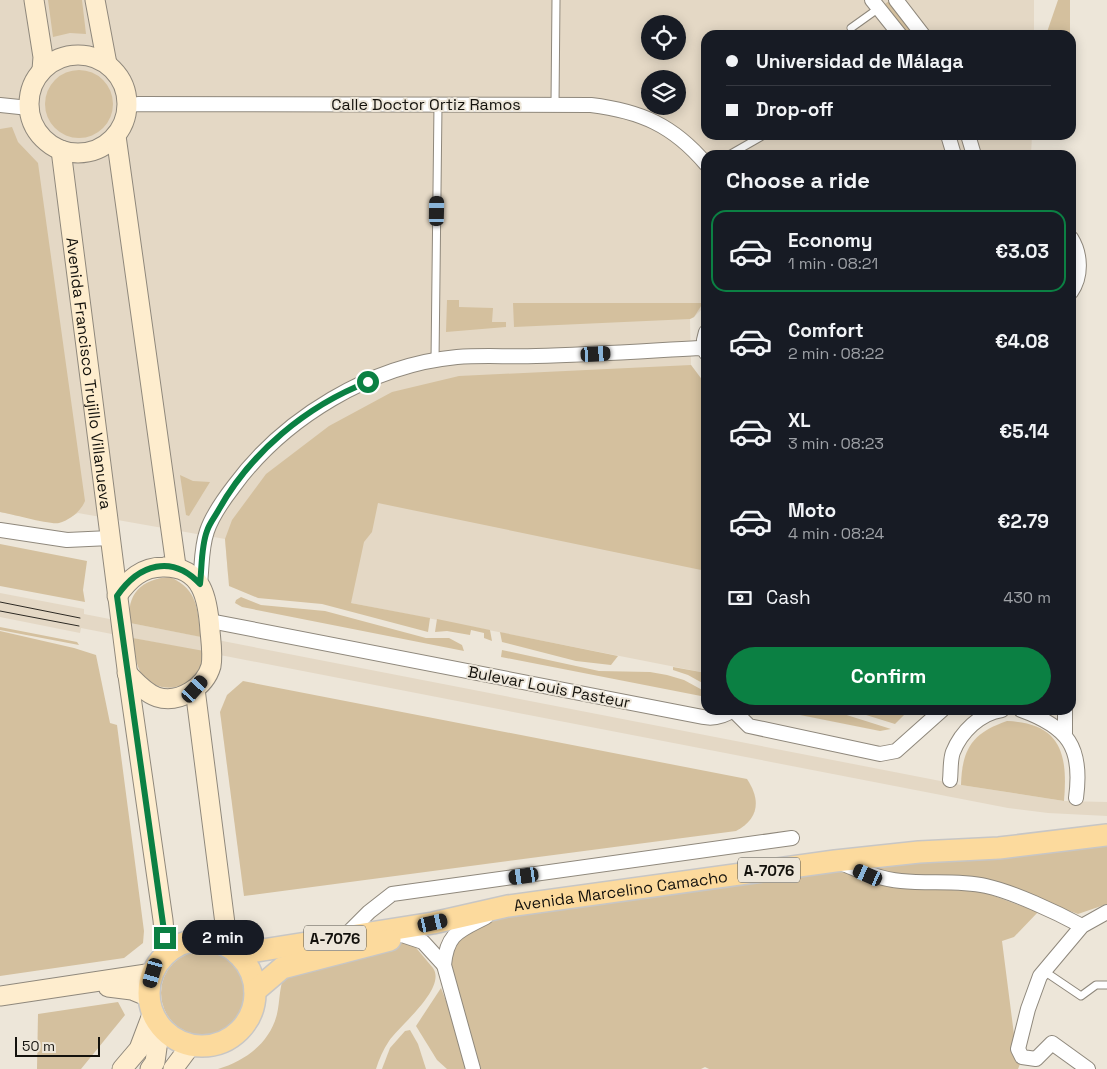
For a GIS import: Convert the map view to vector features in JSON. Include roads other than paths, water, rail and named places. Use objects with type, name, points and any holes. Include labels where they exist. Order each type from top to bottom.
[{"type":"main road","name":"Avenida Marcelino Camacho","points":[[233,951],[433,923],[508,906],[835,861],[919,852],[999,848],[1107,835]]},
{"type":"main road","name":"Avenida Marcelino Camacho","points":[[255,991],[282,968],[317,958],[350,952],[433,923]]},
{"type":"main road","name":"A-7076","points":[[154,1012],[153,973],[166,955],[180,946],[196,941],[212,941],[233,951]]},
{"type":"main road","points":[[154,1012],[174,1038],[191,1045],[207,1046],[223,1042],[237,1034],[247,1022],[254,1007],[255,991],[253,978],[247,965],[233,951]]},
{"type":"street","points":[[34,0],[43,57],[42,70]]},
{"type":"street","points":[[96,0],[107,64]]},
{"type":"street","points":[[896,0],[919,30]]},
{"type":"street","points":[[876,4],[896,30]]},
{"type":"street","points":[[80,54],[94,57],[107,64],[119,75],[128,106],[125,122],[116,136],[104,146],[90,152],[75,153],[61,150],[49,143],[39,134],[32,122],[29,108],[30,94],[34,82],[42,70],[66,56],[80,54]]},
{"type":"street","name":"Calle Doctor Ortiz Ramos","points":[[128,106],[138,104],[555,104],[607,107],[637,113],[663,125],[683,140],[701,159]]},
{"type":"street","points":[[0,105],[29,108]]},
{"type":"street","points":[[116,136],[176,566]]},
{"type":"street","name":"Avenida Francisco Trujillo Villanueva","points":[[61,150],[117,596]]},
{"type":"street","points":[[1076,249],[1079,256],[1079,272],[1076,281]]},
{"type":"street","points":[[200,584],[207,530],[226,497],[247,468],[268,446],[303,418],[355,387],[409,367],[456,357],[535,356],[701,349]]},
{"type":"street","points":[[0,530],[67,540],[110,538]]},
{"type":"street","points":[[127,673],[144,690],[158,697],[176,698],[195,689],[207,676],[211,664],[210,621],[204,588],[185,571],[176,566],[154,567],[142,572],[126,583],[117,596],[127,673],[163,920],[166,955]]},
{"type":"street","name":"Bulevar Louis Pasteur","points":[[210,621],[703,717],[712,718],[720,715]]},
{"type":"street","points":[[195,689],[233,951]]},
{"type":"street","name":"Bulevar Louis Pasteur","points":[[738,715],[749,726],[880,754],[896,751],[936,715]]},
{"type":"street","points":[[950,780],[953,753],[964,732],[981,718],[989,715]]},
{"type":"street","points":[[1035,715],[1044,718],[1065,733]]},
{"type":"street","points":[[1065,715],[1065,733],[1073,751],[1077,768],[1076,798]]},
{"type":"street","name":"Avenida Marcelino Camacho","points":[[345,936],[368,912],[392,894],[792,838]]},
{"type":"street","points":[[835,861],[868,875],[901,881],[941,881],[986,886],[1039,906],[1082,926]]},
{"type":"street","points":[[473,1069],[444,965],[446,952],[450,939],[454,935],[508,906]]},
{"type":"street","points":[[1088,1069],[1052,1043],[1036,1059],[1022,1057],[1018,1049],[1028,1008],[1044,971],[1082,926],[1107,912]]},
{"type":"street","points":[[402,935],[423,942],[444,965]]},
{"type":"street","points":[[0,996],[153,973]]},
{"type":"street","points":[[84,984],[132,990],[154,1012],[155,1062],[150,1069]]},
{"type":"street","points":[[122,1069],[139,1049],[154,1012]]},
{"type":"street","points":[[173,1069],[191,1045]]},
{"type":"lane","points":[[555,104],[556,0]]},
{"type":"lane","points":[[851,28],[876,4]]},
{"type":"lane","points":[[435,361],[438,105]]},
{"type":"lane","points":[[738,150],[755,140]]},
{"type":"lane","points":[[1044,971],[1080,996],[1096,985],[1107,985]]},
{"type":"tram line","points":[[0,602],[80,618]]},
{"type":"tram line","points":[[0,611],[79,626]]}]
